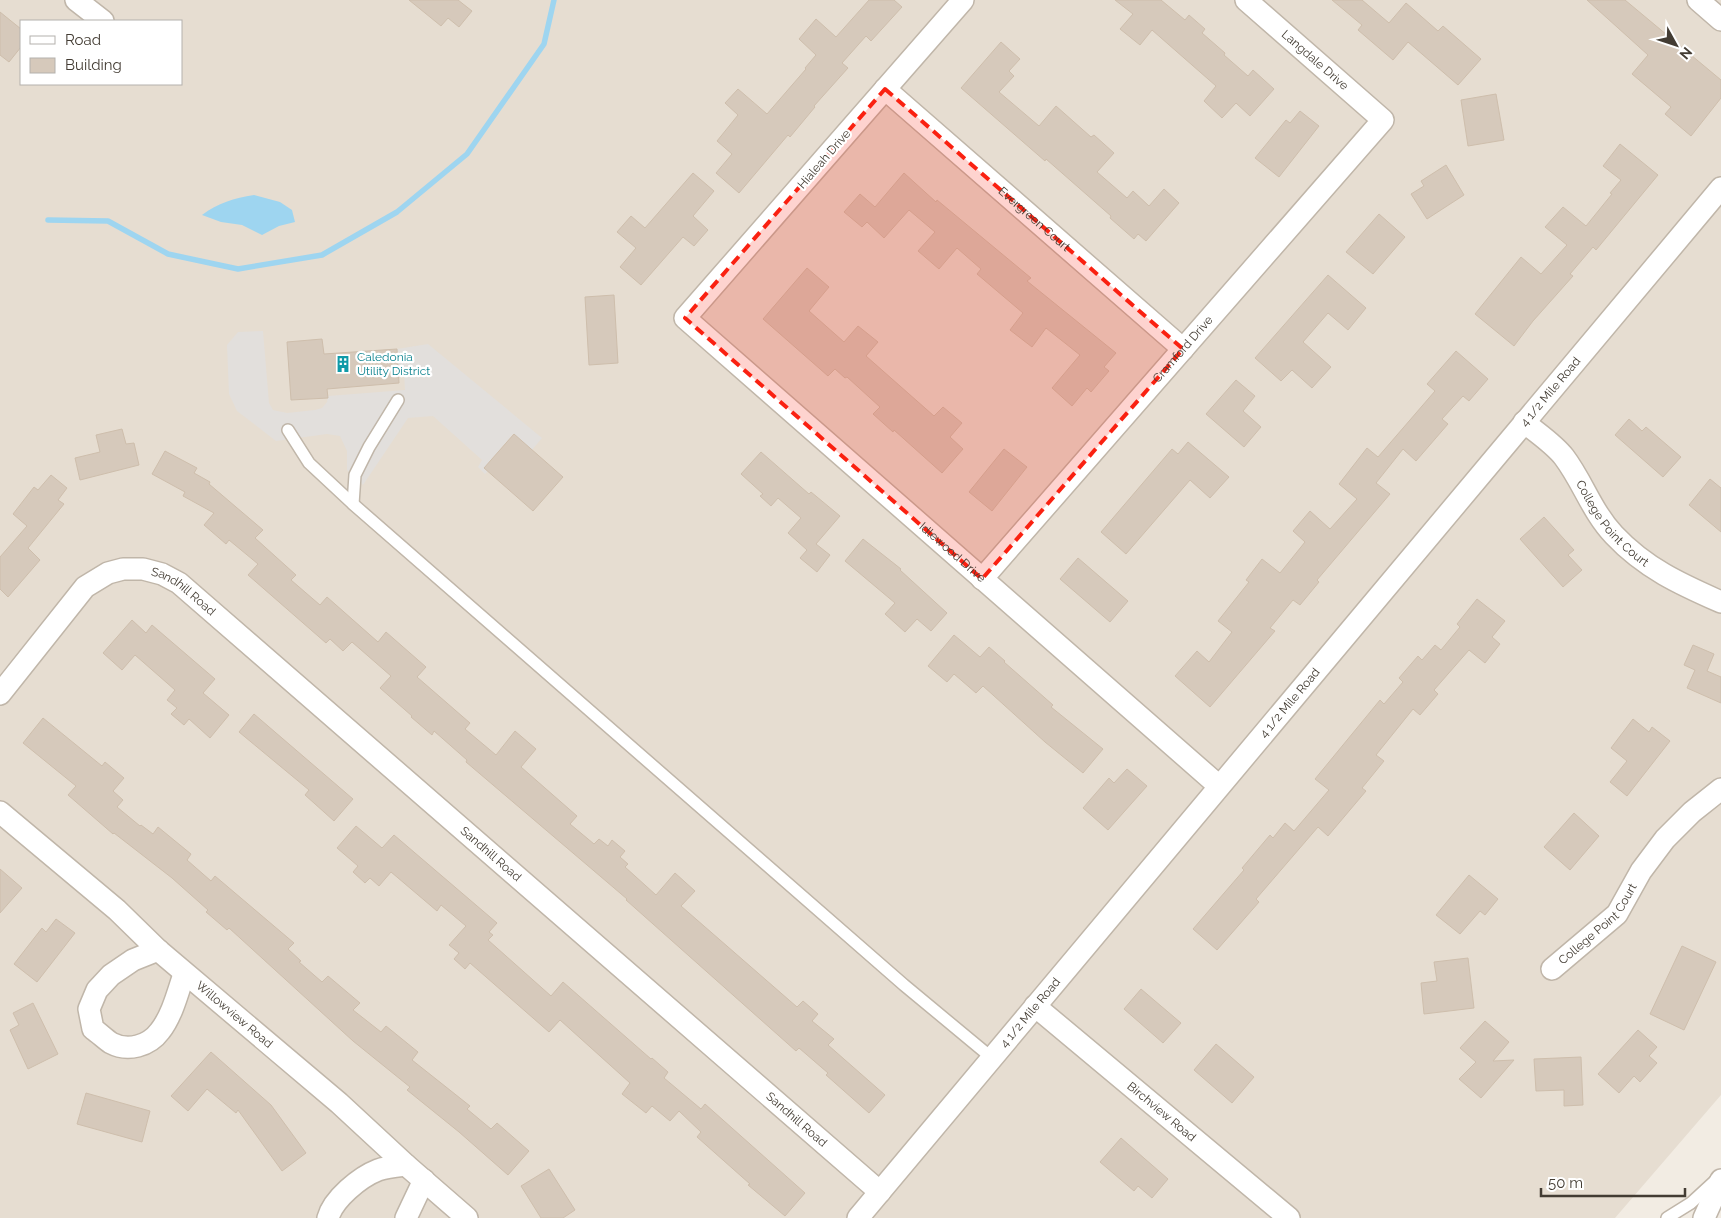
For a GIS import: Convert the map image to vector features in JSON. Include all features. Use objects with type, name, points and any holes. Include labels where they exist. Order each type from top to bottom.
[{"type":"street","points":[[76,0],[102,20]]},
{"type":"street","name":"Hialeah Drive","points":[[685,318],[962,0]]},
{"type":"street","name":"Langdale Drive","points":[[1246,0],[1383,120]]},
{"type":"street","points":[[1698,0],[1721,20]]},
{"type":"street","name":"Evergreen Court","points":[[885,89],[1183,349]]},
{"type":"street","name":"Cramford Drive","points":[[982,579],[1383,120]]},
{"type":"street","name":"4 1/2 Mile Road","points":[[858,1218],[1721,188]]},
{"type":"street","name":"Idlewood Drive","points":[[685,318],[1220,786]]},
{"type":"street","name":"College Point Court","points":[[1524,422],[1563,456],[1576,474],[1592,506],[1613,534],[1635,555],[1660,573],[1721,602]]},
{"type":"street","name":"Sandhill Road","points":[[0,694],[86,588],[108,572],[123,569],[143,569],[162,574],[179,583],[880,1192]]},
{"type":"street","name":"College Point Court","points":[[1552,969],[1618,914],[1641,871],[1666,839],[1692,812],[1721,789]]},
{"type":"street","name":"Willowview Road","points":[[0,812],[118,910],[184,974],[339,1103],[406,1165],[468,1218]]},
{"type":"street","points":[[158,950],[133,960],[111,975],[97,990],[89,1009],[93,1029],[112,1044],[128,1048],[143,1045],[160,1032],[174,1005],[184,974]]},
{"type":"street","name":"Birchview Road","points":[[1035,1006],[1288,1218]]},
{"type":"street","points":[[328,1218],[330,1211],[350,1188],[379,1170],[406,1165]]},
{"type":"street","points":[[1704,1218],[1721,1178]]},
{"type":"street","points":[[406,1218],[424,1180]]},
{"type":"lane","points":[[353,504],[355,475],[369,446],[398,400]]},
{"type":"lane","points":[[288,430],[309,464],[353,504],[904,985],[992,1058]]},
{"type":"lane","points":[[1667,1218],[1721,1178]]},
{"type":"highlighted area","points":[[885,89],[1183,349],[982,579],[685,318]]},
{"type":"shaded area","points":[[0,0],[1721,0],[1721,1095],[1615,1218],[0,1218]]},
{"type":"shaded area","points":[[263,331],[269,403],[273,410],[287,413],[315,410],[322,408],[327,402],[328,396],[405,390],[404,373],[398,373],[397,349],[428,344],[542,438],[532,450],[513,434],[484,468],[488,471],[485,474],[478,467],[482,460],[433,416],[408,418],[363,485],[347,470],[347,451],[340,436],[327,434],[276,441],[237,411],[229,394],[227,345],[238,332]]},
{"type":"water","points":[[254,195],[280,202],[292,210],[295,222],[279,226],[262,235],[242,225],[221,222],[202,215],[214,207],[227,202]]},
{"type":"building","points":[[409,0],[458,0],[472,11],[459,27],[448,18],[441,26]]},
{"type":"building","points":[[869,0],[894,0],[902,7],[871,41],[866,36],[842,63],[848,68],[814,106],[790,137],[788,135],[739,193],[716,173],[732,154],[717,141],[738,115],[725,103],[738,89],[767,114],[816,55],[799,39],[816,19],[836,37]]},
{"type":"building","points":[[1115,0],[1161,0],[1185,20],[1189,15],[1205,29],[1202,33],[1248,76],[1253,70],[1274,89],[1250,116],[1236,103],[1222,118],[1204,101],[1216,86],[1152,30],[1140,45],[1120,29],[1133,14]]},
{"type":"building","points":[[1332,0],[1362,0],[1389,23],[1406,3],[1438,31],[1443,26],[1481,59],[1458,85],[1408,42],[1393,60],[1358,30],[1362,25]]},
{"type":"building","points":[[1587,0],[1625,0],[1721,80],[1721,98],[1691,136],[1665,114],[1671,107],[1632,74],[1648,55]]},
{"type":"building","points":[[0,12],[20,28],[20,48],[9,62],[0,55]]},
{"type":"building","points":[[1001,42],[1020,59],[1009,71],[1014,76],[999,92],[1039,126],[1056,106],[1091,137],[1094,135],[1114,153],[1097,172],[1127,198],[1133,191],[1149,206],[1164,189],[1179,203],[1146,241],[1138,234],[1134,239],[1110,218],[1111,216],[1046,159],[1045,161],[961,88]]},
{"type":"building","points":[[1496,94],[1504,140],[1468,146],[1461,100]]},
{"type":"building","points":[[1300,111],[1319,126],[1279,177],[1255,158],[1286,120],[1290,123]]},
{"type":"building","points":[[1620,144],[1658,175],[1596,250],[1593,247],[1570,274],[1573,276],[1533,321],[1514,346],[1475,314],[1521,257],[1541,274],[1567,245],[1545,227],[1563,207],[1586,226],[1621,180],[1603,166]]},
{"type":"building","points":[[1446,165],[1464,195],[1427,219],[1411,194],[1424,186],[1421,181]]},
{"type":"building","points":[[693,173],[714,191],[693,216],[708,230],[694,246],[683,237],[641,285],[620,267],[636,248],[617,232],[631,216],[645,228]]},
{"type":"building","points":[[904,173],[936,202],[937,200],[1031,278],[1027,281],[1116,353],[1104,367],[1109,371],[1091,392],[1087,388],[1072,406],[1052,388],[1080,355],[1046,328],[1032,347],[1010,330],[1023,313],[977,274],[981,269],[957,248],[939,269],[918,251],[935,232],[909,210],[884,238],[867,222],[862,227],[844,212],[860,194],[875,207]]},
{"type":"building","points":[[1379,214],[1405,237],[1373,274],[1346,252]]},
{"type":"building","points":[[807,268],[829,287],[809,311],[844,342],[858,326],[878,342],[866,356],[934,416],[943,407],[962,423],[950,437],[963,449],[942,473],[873,414],[880,407],[847,377],[845,378],[835,369],[828,376],[763,319]]},
{"type":"building","points":[[1328,275],[1366,308],[1348,330],[1328,313],[1303,342],[1331,367],[1312,388],[1292,370],[1281,381],[1255,358]]},
{"type":"building","points":[[614,295],[618,363],[589,365],[585,297]]},
{"type":"building","name":"Caledonia Utility District","points":[[322,339],[324,354],[397,349],[399,383],[327,389],[328,398],[291,400],[287,342]]},
{"type":"building","points":[[1456,351],[1488,379],[1469,401],[1463,396],[1442,419],[1448,424],[1416,461],[1403,449],[1376,483],[1390,494],[1317,580],[1319,582],[1300,605],[1293,600],[1270,628],[1275,631],[1210,707],[1175,676],[1197,651],[1209,662],[1232,632],[1218,621],[1249,582],[1246,580],[1262,559],[1280,573],[1305,542],[1293,531],[1310,511],[1330,529],[1357,499],[1339,484],[1367,448],[1378,457],[1435,391],[1427,384]]},
{"type":"building","points":[[1236,380],[1255,396],[1243,411],[1261,427],[1244,447],[1206,414]]},
{"type":"building","points":[[1629,419],[1642,431],[1646,427],[1681,457],[1663,477],[1615,435]]},
{"type":"building","points":[[122,429],[126,444],[134,443],[139,465],[80,480],[75,458],[100,452],[96,435]]},
{"type":"building","points":[[514,434],[563,477],[533,511],[484,468]]},
{"type":"building","points":[[1188,442],[1229,477],[1210,498],[1190,480],[1126,554],[1101,532],[1172,449],[1178,454]]},
{"type":"building","points":[[1004,449],[1027,467],[992,511],[969,492]]},
{"type":"building","points":[[165,451],[197,468],[194,473],[210,482],[209,484],[263,530],[255,538],[296,575],[291,580],[320,605],[327,597],[378,642],[386,632],[426,667],[417,677],[470,723],[465,729],[496,755],[515,731],[536,749],[521,767],[577,816],[570,824],[594,844],[599,839],[608,846],[612,840],[625,851],[620,857],[628,864],[625,867],[656,895],[675,873],[695,891],[681,906],[797,1007],[803,1001],[818,1014],[812,1021],[834,1039],[828,1045],[885,1095],[869,1113],[826,1075],[828,1073],[799,1048],[796,1051],[627,899],[466,762],[467,760],[434,731],[432,735],[411,717],[380,688],[391,676],[352,642],[343,651],[330,639],[326,643],[248,575],[258,564],[229,540],[226,544],[204,525],[214,513],[183,496],[185,492],[152,474]]},
{"type":"building","points":[[761,452],[809,494],[811,492],[840,516],[816,544],[830,555],[817,572],[800,558],[807,550],[788,533],[801,518],[778,498],[771,506],[760,496],[763,494],[741,474]]},
{"type":"building","points":[[51,475],[67,488],[58,500],[64,504],[28,548],[40,560],[8,597],[0,589],[0,557],[27,526],[13,514],[34,487],[38,490]]},
{"type":"building","points":[[1710,479],[1721,488],[1721,532],[1689,505]]},
{"type":"building","points":[[1544,517],[1574,550],[1568,555],[1582,570],[1563,587],[1520,539]]},
{"type":"building","points":[[863,539],[901,569],[947,613],[931,631],[917,619],[905,632],[885,614],[895,603],[845,561]]},
{"type":"building","points":[[1078,558],[1128,601],[1110,622],[1060,579]]},
{"type":"building","points":[[1477,599],[1505,621],[1492,637],[1500,644],[1485,663],[1469,650],[1434,690],[1438,694],[1420,715],[1413,709],[1376,755],[1384,761],[1362,788],[1366,791],[1328,836],[1318,827],[1256,899],[1259,902],[1217,950],[1193,929],[1244,870],[1242,868],[1270,835],[1273,838],[1285,823],[1294,831],[1329,790],[1315,779],[1380,700],[1384,704],[1403,682],[1399,678],[1418,656],[1422,660],[1435,645],[1441,650],[1460,627],[1457,624]]},
{"type":"building","points":[[132,620],[146,633],[152,625],[215,679],[203,693],[229,715],[210,738],[189,719],[184,725],[171,714],[177,708],[167,700],[175,690],[135,655],[122,670],[103,653]]},
{"type":"building","points":[[954,635],[980,657],[989,647],[1053,705],[1051,707],[1103,749],[1083,773],[1045,742],[983,686],[976,693],[954,674],[947,682],[928,666]]},
{"type":"building","points":[[1693,645],[1714,654],[1707,671],[1721,677],[1721,703],[1687,688],[1695,670],[1684,665]]},
{"type":"building","points":[[254,714],[353,799],[334,821],[305,795],[309,790],[239,732]]},
{"type":"building","points":[[43,718],[102,766],[105,762],[124,778],[113,791],[123,800],[117,807],[153,834],[158,827],[191,854],[187,860],[211,881],[215,876],[294,943],[288,949],[301,961],[299,962],[322,982],[328,976],[360,1003],[353,1010],[381,1032],[386,1026],[418,1052],[412,1060],[470,1106],[467,1109],[491,1129],[497,1123],[529,1151],[508,1175],[407,1090],[410,1087],[353,1041],[229,928],[227,930],[206,912],[208,910],[172,878],[113,834],[68,795],[76,786],[23,743]]},
{"type":"building","points":[[1633,719],[1649,732],[1652,727],[1670,741],[1627,796],[1610,782],[1627,761],[1611,748]]},
{"type":"building","points":[[1127,769],[1147,786],[1108,830],[1083,808],[1109,778],[1114,783]]},
{"type":"building","points":[[1574,813],[1599,836],[1570,870],[1544,847]]},
{"type":"building","points":[[356,826],[382,848],[394,835],[497,923],[489,932],[493,935],[488,940],[551,996],[563,982],[668,1072],[664,1078],[701,1109],[705,1104],[805,1193],[785,1216],[748,1185],[750,1184],[697,1137],[701,1132],[679,1111],[670,1121],[652,1106],[646,1113],[622,1094],[630,1083],[560,1020],[549,1032],[470,963],[465,969],[454,959],[459,953],[449,945],[466,926],[441,905],[437,911],[391,872],[379,886],[370,878],[365,883],[353,872],[358,866],[337,848]]},
{"type":"building","points":[[0,869],[22,888],[0,913]]},
{"type":"building","points":[[1469,875],[1498,899],[1485,915],[1480,911],[1460,934],[1436,915]]},
{"type":"building","points":[[56,919],[75,933],[37,982],[14,964],[42,928],[46,932]]},
{"type":"building","points":[[1682,946],[1716,962],[1684,1030],[1650,1014]]},
{"type":"building","points":[[1468,958],[1474,1008],[1424,1014],[1421,983],[1437,981],[1434,962]]},
{"type":"building","points":[[1141,989],[1181,1023],[1163,1043],[1124,1009]]},
{"type":"building","points":[[33,1003],[58,1054],[28,1069],[10,1030],[19,1025],[13,1013]]},
{"type":"building","points":[[1485,1021],[1509,1042],[1493,1061],[1514,1060],[1481,1098],[1459,1079],[1476,1062],[1460,1048]]},
{"type":"building","points":[[1638,1030],[1657,1047],[1649,1056],[1657,1063],[1640,1082],[1634,1076],[1619,1093],[1598,1074]]},
{"type":"building","points":[[1216,1044],[1254,1077],[1232,1103],[1194,1070]]},
{"type":"building","points":[[211,1052],[271,1105],[306,1153],[282,1171],[238,1110],[236,1113],[207,1089],[188,1111],[171,1096]]},
{"type":"building","points":[[1581,1057],[1583,1105],[1564,1106],[1564,1090],[1536,1091],[1534,1059]]},
{"type":"building","points":[[86,1093],[150,1111],[142,1142],[77,1124]]},
{"type":"building","points":[[1121,1138],[1168,1179],[1152,1198],[1138,1186],[1134,1191],[1100,1162]]},
{"type":"building","points":[[549,1169],[575,1210],[563,1218],[541,1218],[521,1186]]},
{"type":"waterway","points":[[48,220],[108,221],[168,254],[238,269],[322,255],[397,212],[467,154],[544,44],[554,0]]},
{"type":"place","name":"Caledonia Utility District","points":[[343,364]]}]
